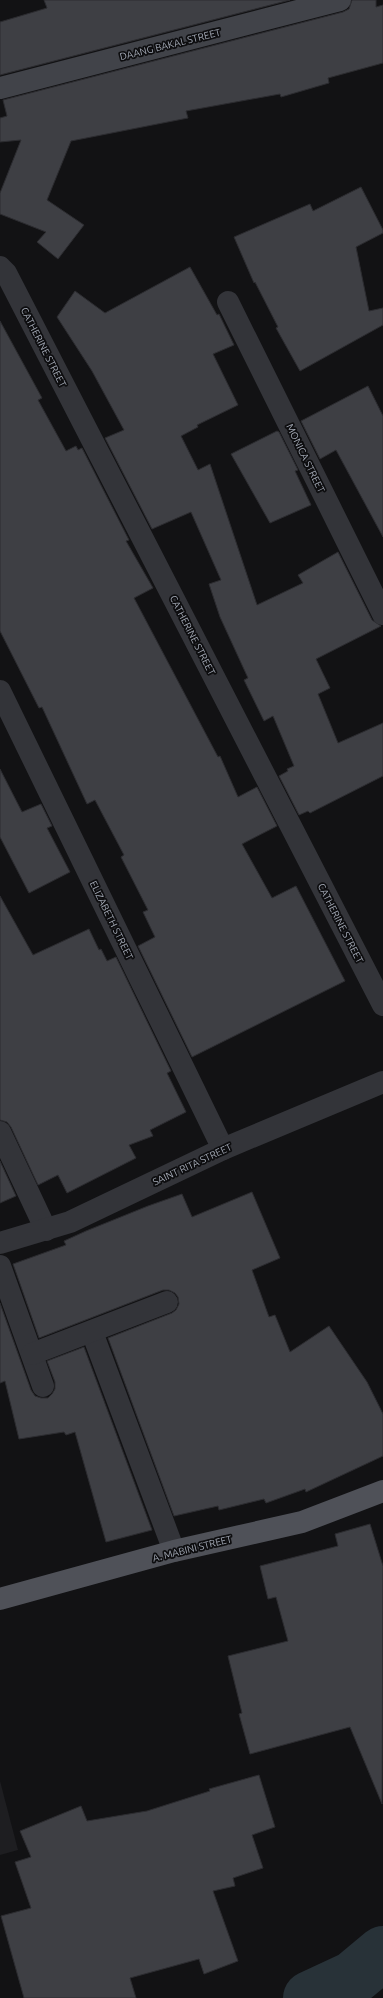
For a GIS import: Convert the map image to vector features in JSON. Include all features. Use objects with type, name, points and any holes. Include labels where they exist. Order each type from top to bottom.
[{"type":"main road","name":"A. MABINI STREET","points":[[0,1599],[174,1551],[302,1522],[383,1491]]},
{"type":"street","name":"DAANG BAKAL STREET","points":[[0,88],[340,0]]},
{"type":"street","name":"CATHERINE STREET","points":[[0,267],[10,280],[383,1005]]},
{"type":"street","name":"MONICA STREET","points":[[228,302],[383,614]]},
{"type":"street","name":"ELIZABETH STREET","points":[[0,692],[223,1148]]},
{"type":"street","name":"SAINT RITA STREET","points":[[0,1243],[70,1222],[223,1148],[383,1082]]},
{"type":"street","points":[[0,1132],[46,1230]]},
{"type":"street","points":[[0,1266],[43,1386]]},
{"type":"street","points":[[32,1354],[167,1302]]},
{"type":"street","points":[[92,1332],[174,1551]]},
{"type":"shaded area","points":[[0,1781],[18,1850],[0,1855]]},
{"type":"building","points":[[44,0],[290,0],[0,75],[0,22],[47,8]]},
{"type":"building","points":[[352,0],[376,0],[376,7],[383,5],[383,63],[328,78],[329,83],[281,97],[280,94],[186,111],[188,118],[71,141],[47,200],[84,225],[58,259],[37,242],[46,232],[0,214],[0,193],[21,140],[0,142],[0,118],[7,116],[3,100],[343,12],[349,9]]},
{"type":"building","points":[[361,187],[383,230],[383,233],[356,247],[369,311],[383,308],[383,325],[300,371],[276,328],[278,327],[255,282],[254,283],[234,237],[310,204],[313,211]]},
{"type":"building","points":[[190,267],[217,315],[219,314],[234,345],[213,354],[238,405],[197,425],[198,427],[181,436],[198,470],[210,464],[257,605],[303,583],[298,575],[338,552],[372,620],[381,626],[316,659],[330,688],[318,694],[338,743],[383,723],[383,776],[310,813],[308,811],[299,815],[279,776],[288,771],[287,769],[294,766],[273,716],[264,721],[244,680],[248,678],[220,617],[209,584],[221,580],[191,512],[152,529],[105,438],[124,430],[92,371],[57,317],[75,291],[105,313]]},
{"type":"building","points":[[0,321],[42,398],[38,400],[66,451],[76,446],[78,450],[82,448],[129,540],[126,541],[153,588],[134,598],[218,757],[220,756],[238,797],[257,787],[277,826],[242,844],[272,898],[296,886],[345,981],[192,1057],[138,946],[155,937],[143,912],[148,910],[121,857],[124,855],[95,800],[87,804],[42,707],[39,708],[0,631]]},
{"type":"building","points":[[368,386],[383,416],[383,537],[336,450],[320,459],[301,421]]},
{"type":"building","points":[[277,431],[279,432],[298,470],[295,471],[311,505],[270,523],[231,454]]},
{"type":"building","points":[[0,769],[22,812],[41,804],[52,826],[47,828],[70,872],[29,893],[0,837]]},
{"type":"building","points":[[0,896],[33,955],[89,929],[99,950],[101,949],[107,961],[116,957],[171,1071],[167,1073],[186,1112],[150,1130],[153,1136],[129,1145],[136,1158],[67,1193],[58,1175],[38,1185],[11,1127],[7,1122],[0,1120]]},
{"type":"building","points":[[0,1161],[16,1196],[0,1203]]},
{"type":"building","points":[[252,1192],[280,1258],[252,1270],[269,1317],[275,1315],[290,1352],[329,1326],[367,1382],[383,1414],[383,1456],[306,1492],[305,1489],[266,1503],[264,1499],[219,1510],[218,1506],[174,1516],[108,1338],[172,1313],[176,1310],[179,1304],[178,1297],[175,1293],[169,1290],[163,1290],[39,1338],[13,1264],[66,1245],[64,1241],[86,1231],[182,1194],[192,1217]]},
{"type":"building","points":[[0,1303],[31,1390],[35,1396],[48,1398],[55,1389],[55,1382],[47,1361],[84,1347],[152,1530],[106,1542],[75,1432],[66,1435],[64,1432],[19,1439],[5,1381],[0,1383]]},
{"type":"building","points":[[370,1524],[383,1566],[382,1804],[350,1727],[250,1754],[239,1714],[242,1713],[228,1656],[288,1641],[276,1597],[268,1599],[260,1566],[338,1546],[335,1534]]},
{"type":"building","points":[[259,1775],[275,1827],[252,1835],[263,1868],[233,1878],[235,1886],[213,1891],[238,1961],[204,1974],[199,1959],[130,1978],[136,1998],[24,1998],[1,1916],[31,1908],[15,1862],[31,1857],[20,1831],[81,1806],[87,1821],[147,1811],[210,1791],[209,1789]]},
{"type":"waterway","points":[[310,1998],[353,1978],[383,1953]]}]
